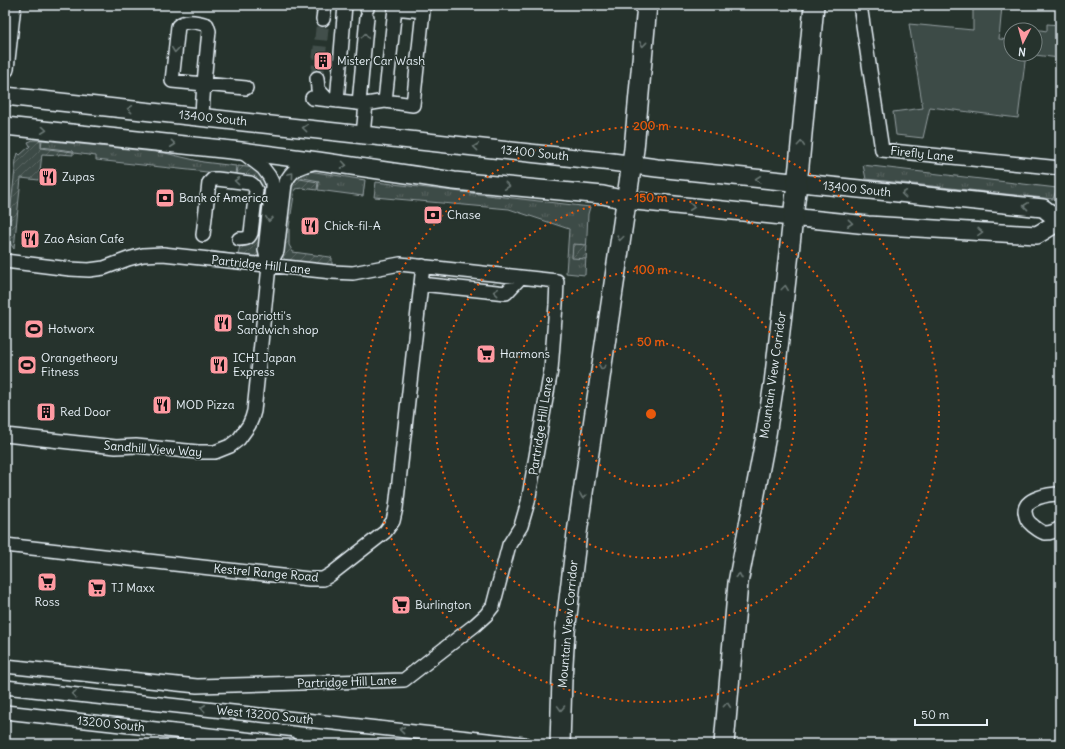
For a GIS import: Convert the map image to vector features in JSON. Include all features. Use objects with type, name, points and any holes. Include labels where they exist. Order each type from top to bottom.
[{"type":"highway","name":"Mountain View Corridor","points":[[560,744],[565,632],[576,541],[634,149],[647,5]]},
{"type":"highway","name":"Mountain View Corridor","points":[[724,744],[738,583],[774,383],[797,183],[814,5]]},
{"type":"main road","points":[[5,69],[12,5]]},
{"type":"main road","name":"13400 South","points":[[5,96],[797,183],[1044,208],[1060,221],[1037,235],[868,225],[454,181],[241,151],[5,126]]},
{"type":"street","points":[[323,19],[325,5]]},
{"type":"street","points":[[332,100],[343,35],[345,5]]},
{"type":"street","name":"Firefly Lane","points":[[860,5],[882,150],[1060,168]]},
{"type":"street","points":[[312,98],[362,103],[385,101],[413,105],[423,11],[395,8],[385,101]]},
{"type":"street","points":[[363,135],[362,103],[367,10]]},
{"type":"street","points":[[202,117],[204,84],[209,31],[207,26],[201,23],[184,22],[178,26],[172,81],[204,84],[246,88]]},
{"type":"street","points":[[318,78],[318,89],[332,100]]},
{"type":"street","name":"Sandhill View Way","points":[[5,435],[116,447],[136,446],[203,453],[215,452],[230,446],[243,434],[249,425],[253,414],[269,266],[266,250],[272,182],[263,168],[241,151]]},
{"type":"street","name":"Sandhill View Way","points":[[269,266],[277,251],[283,191],[288,177],[297,168],[318,161]]},
{"type":"street","points":[[203,235],[209,183],[213,179],[239,181],[250,183],[256,190],[251,233],[248,238],[239,239]]},
{"type":"street","name":"Partridge Hill Lane","points":[[5,261],[89,270],[104,268],[135,256],[153,254],[348,273],[400,264],[557,281],[551,370],[528,502],[521,526],[509,545],[493,606],[475,625],[404,680],[197,686],[5,666]]},
{"type":"street","name":"Kestrel Range Road","points":[[5,545],[309,579],[323,579],[330,575],[385,532],[394,521],[423,266]]},
{"type":"street","points":[[421,284],[506,293],[521,277]]},
{"type":"street","points":[[1060,494],[1042,497],[1029,502],[1025,508],[1026,518],[1040,531],[1046,533],[1060,528]]},
{"type":"street","name":"West 13200 South","points":[[5,687],[524,744]]},
{"type":"street","name":"13200 South","points":[[5,712],[290,744]]},
{"type":"green space","points":[[973,5],[1013,5],[1013,7],[1002,6],[999,39],[1003,39],[1003,62],[1025,62],[1018,118],[930,107],[923,138],[896,135],[893,112],[923,108],[909,24],[973,30]]},
{"type":"green space","points":[[1047,24],[1060,25],[1059,58],[1043,56],[1043,30],[1047,31]]},
{"type":"green space","points":[[33,140],[41,140],[41,148],[73,152],[73,155],[42,154],[39,180],[21,178],[14,249],[10,243],[8,233],[16,160],[18,153],[20,155],[30,146],[28,142]]},
{"type":"green space","points":[[42,140],[165,153],[203,162],[236,166],[235,175],[96,160],[96,156],[74,153],[73,151],[41,147]]},
{"type":"green space","points":[[863,165],[1057,188],[1053,199],[866,179]]},
{"type":"green space","points":[[238,166],[256,168],[269,186],[262,251],[259,255],[253,258],[213,254],[211,251],[238,255],[240,245],[250,243],[256,238],[262,192],[260,183],[253,177],[237,176]]},
{"type":"green space","points":[[303,170],[365,180],[363,196],[318,190],[319,181],[293,176]]},
{"type":"green space","points":[[294,178],[318,182],[317,190],[302,188],[295,189],[289,227],[289,245],[293,252],[332,258],[332,264],[330,267],[287,262],[281,255],[290,183]]},
{"type":"green space","points":[[376,182],[590,207],[588,214],[585,275],[566,273],[569,229],[509,209],[374,197]]},
{"type":"green space","points":[[573,244],[587,245],[586,259],[572,258]]},
{"type":"tunnel","points":[[317,78],[323,19]]},
{"type":"place","name":"Mister Car Wash","points":[[323,61]]},
{"type":"place","name":"Zupas","points":[[48,177]]},
{"type":"place","name":"Bank of America","points":[[165,198]]},
{"type":"place","name":"Chase","points":[[433,215]]},
{"type":"place","name":"Chick-fil-A","points":[[310,226]]},
{"type":"place","name":"Zao Asian Cafe","points":[[30,239]]},
{"type":"place","name":"Capriotti's Sandwich shop","points":[[223,323]]},
{"type":"place","name":"Hotworx","points":[[34,329]]},
{"type":"place","name":"Harmons","points":[[486,354]]},
{"type":"place","name":"Orangetheory Fitness","points":[[27,365]]},
{"type":"place","name":"ICHI Japan Express","points":[[219,365]]},
{"type":"place","name":"MOD Pizza","points":[[162,405]]},
{"type":"place","name":"Red Door","points":[[46,412]]},
{"type":"place","name":"Ross","points":[[47,582]]},
{"type":"place","name":"TJ Maxx","points":[[97,588]]},
{"type":"place","name":"Burlington","points":[[401,605]]}]
